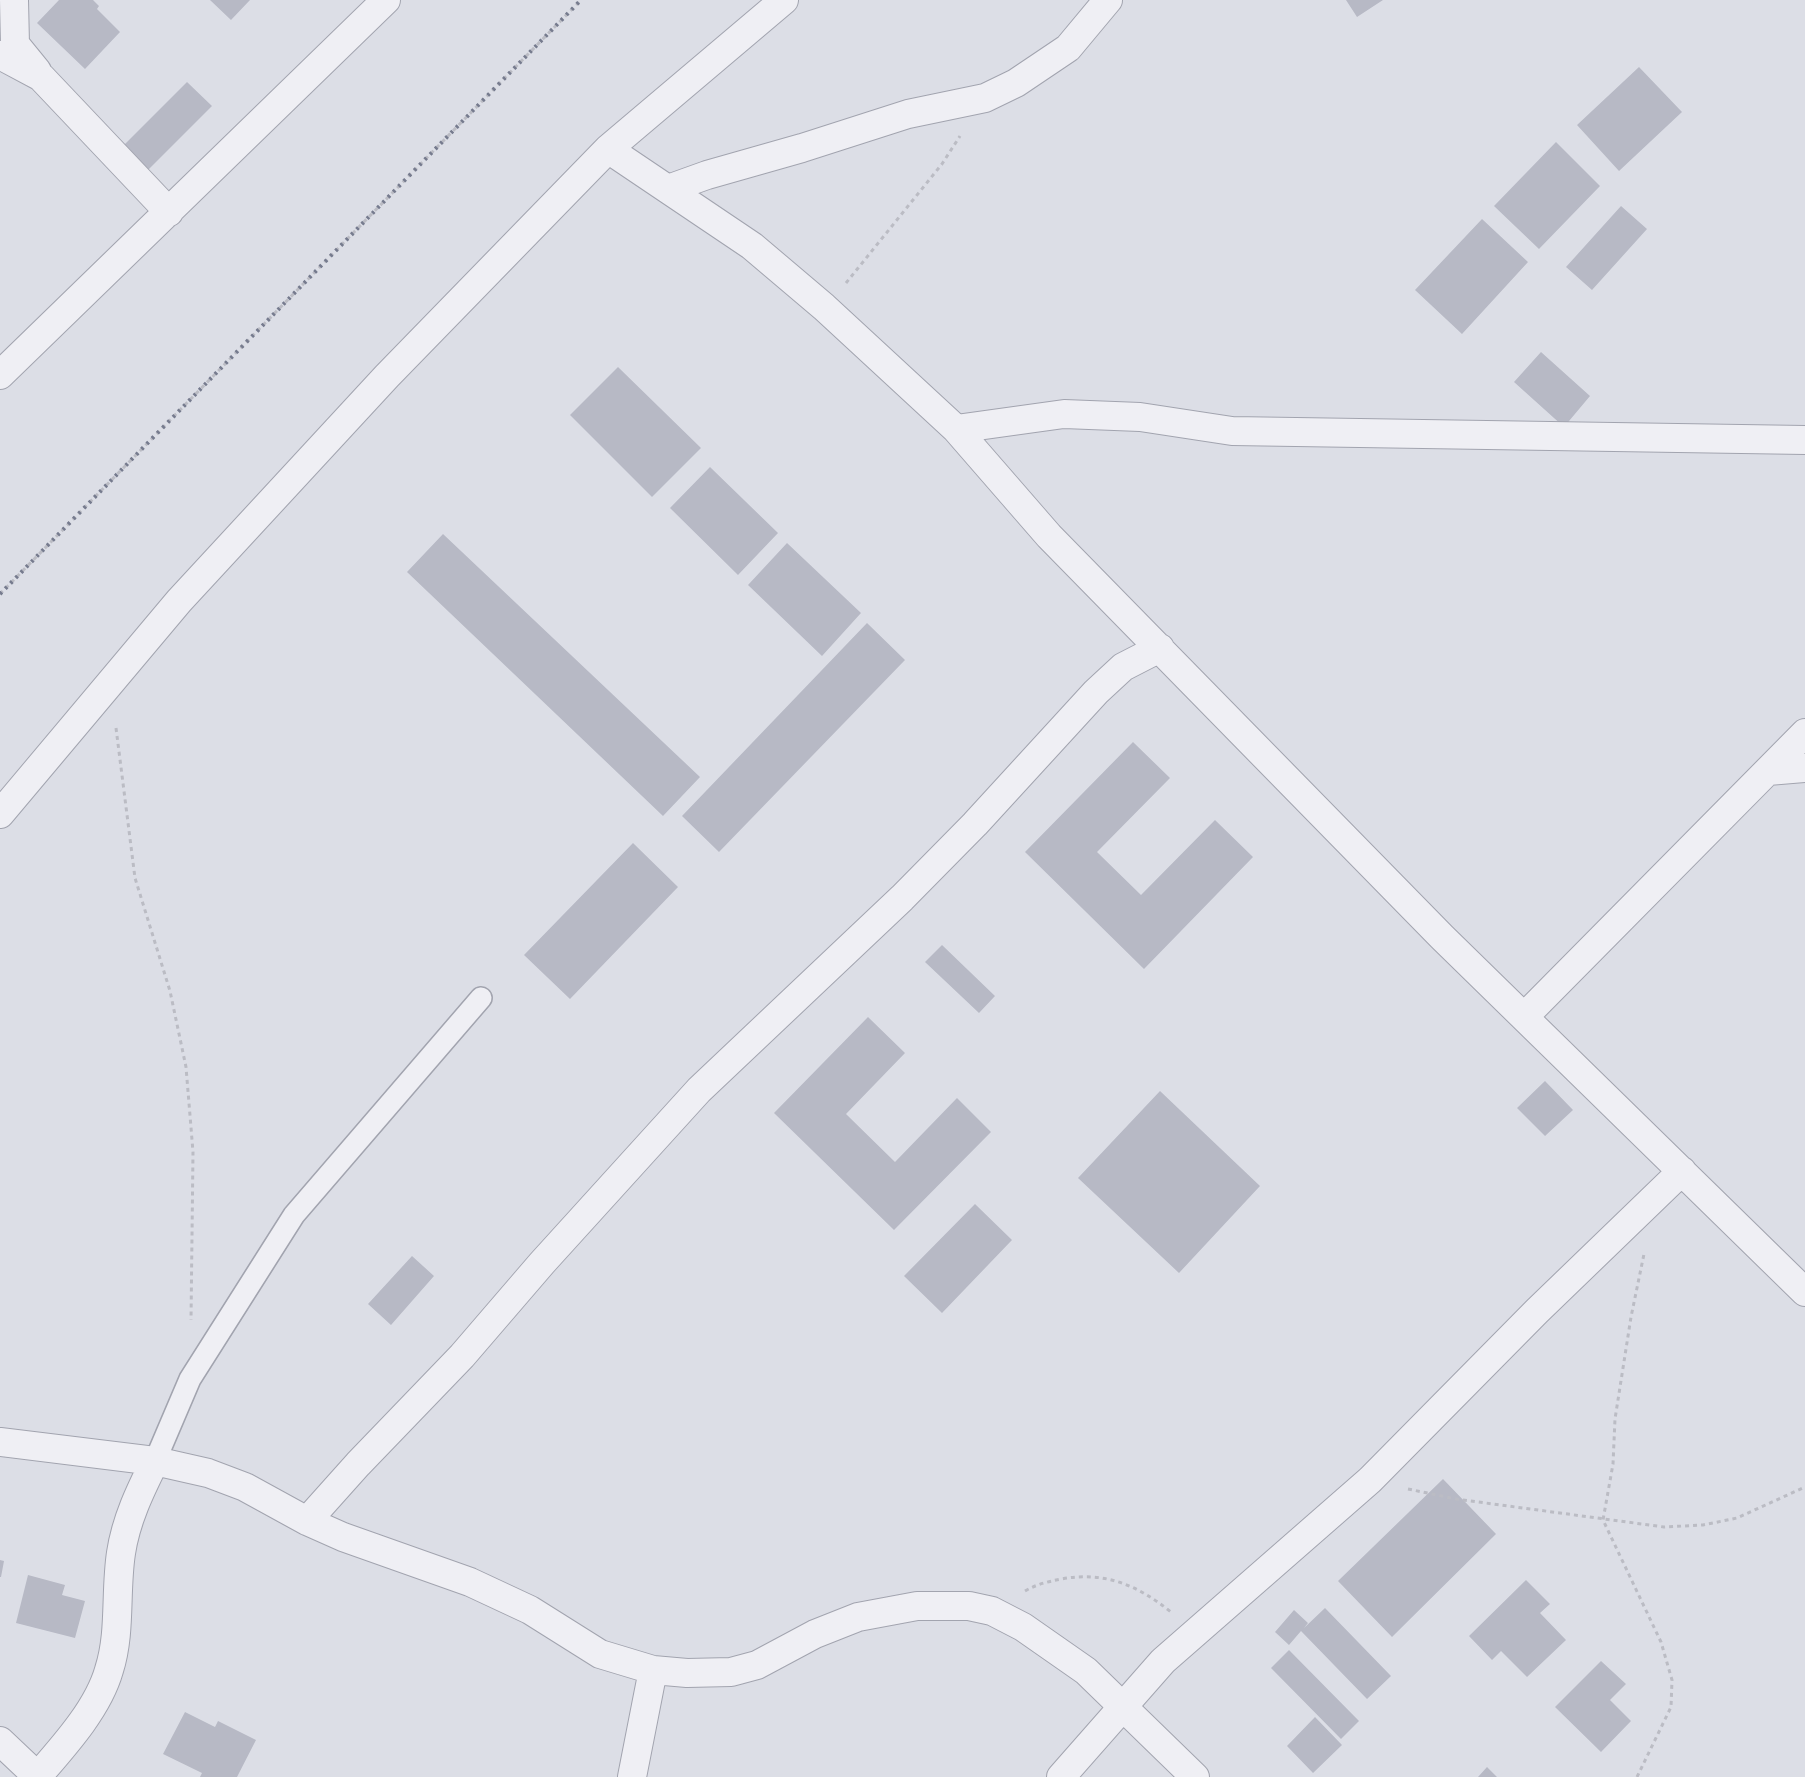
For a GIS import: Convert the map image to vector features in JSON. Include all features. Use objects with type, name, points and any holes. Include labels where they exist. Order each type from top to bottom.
[{"type":"street","points":[[14,0],[15,44],[41,77],[169,212]]},
{"type":"street","points":[[0,375],[386,0]]},
{"type":"street","points":[[0,814],[179,601],[387,376],[608,150],[784,0]]},
{"type":"street","points":[[668,190],[707,175],[802,148],[908,114],[985,98],[1016,83],[1068,48],[1108,0]]},
{"type":"street","points":[[0,55],[41,77]]},
{"type":"street","points":[[608,150],[752,246],[824,307],[956,429],[1049,536],[1442,937],[1805,1292]]},
{"type":"street","points":[[956,429],[1064,414],[1140,417],[1232,431],[1805,440]]},
{"type":"street","points":[[307,1522],[358,1464],[462,1356],[542,1263],[699,1090],[909,891],[975,824],[1096,692],[1123,667],[1160,648]]},
{"type":"street","points":[[1524,1017],[1805,733]]},
{"type":"street","points":[[1768,771],[1805,768]]},
{"type":"street","points":[[1061,1777],[1163,1661],[1370,1480],[1537,1311],[1682,1172]]},
{"type":"street","points":[[0,1442],[155,1461],[208,1473],[245,1487],[307,1522],[343,1537],[470,1582],[530,1610],[600,1654],[653,1670],[687,1673],[731,1672],[757,1665],[815,1634],[858,1617],[917,1606],[969,1606],[992,1610],[1022,1627],[1086,1671],[1195,1777]]},
{"type":"street","points":[[0,1741],[37,1777],[64,1746],[91,1707],[109,1671],[116,1627],[121,1553],[133,1506],[155,1461]]},
{"type":"street","points":[[632,1777],[653,1670]]},
{"type":"lane","points":[[155,1461],[190,1379],[294,1216],[481,998]]},
{"type":"path","points":[[0,594],[581,0]]},
{"type":"path","points":[[824,307],[854,274],[942,164],[985,98]]},
{"type":"path","points":[[110,682],[135,878],[170,991],[186,1066],[192,1152],[191,1324]]},
{"type":"path","points":[[1637,1777],[1671,1707],[1672,1680],[1661,1642],[1603,1520],[1613,1464],[1615,1419],[1652,1201]]},
{"type":"path","points":[[1370,1480],[1456,1499],[1664,1527],[1704,1525],[1738,1518],[1805,1488]]},
{"type":"path","points":[[992,1610],[1037,1584],[1083,1575],[1124,1582],[1158,1601],[1197,1632]]},
{"type":"building","points":[[59,0],[93,0],[99,6],[97,9],[120,32],[85,69],[37,23]]},
{"type":"building","points":[[210,0],[250,0],[231,20]]},
{"type":"building","points":[[1346,0],[1383,0],[1357,17]]},
{"type":"building","points":[[1639,67],[1682,112],[1619,171],[1577,125]]},
{"type":"building","points":[[187,82],[212,106],[146,172],[122,147]]},
{"type":"building","points":[[1556,142],[1600,186],[1539,249],[1494,206]]},
{"type":"building","points":[[1621,206],[1647,229],[1592,290],[1566,267]]},
{"type":"building","points":[[1482,219],[1528,262],[1462,334],[1415,290]]},
{"type":"building","points":[[1541,352],[1590,396],[1564,427],[1514,382]]},
{"type":"building","points":[[618,367],[701,448],[652,497],[570,415]]},
{"type":"building","points":[[710,467],[778,533],[738,575],[670,508]]},
{"type":"building","points":[[443,534],[700,777],[663,816],[407,572]]},
{"type":"building","points":[[787,543],[861,613],[822,656],[748,585]]},
{"type":"building","points":[[867,623],[905,660],[719,852],[682,816]]},
{"type":"building","points":[[1133,742],[1170,778],[1097,852],[1141,895],[1215,820],[1253,857],[1144,969],[1025,852]]},
{"type":"building","points":[[633,843],[678,887],[570,999],[524,955]]},
{"type":"building","points":[[942,945],[995,996],[979,1013],[925,962]]},
{"type":"building","points":[[868,1017],[905,1053],[846,1114],[895,1162],[957,1098],[991,1132],[894,1230],[774,1113]]},
{"type":"building","points":[[1545,1081],[1573,1110],[1545,1136],[1517,1108]]},
{"type":"building","points":[[1160,1091],[1260,1186],[1179,1273],[1078,1178]]},
{"type":"building","points":[[975,1204],[1012,1240],[942,1313],[904,1276]]},
{"type":"building","points":[[412,1256],[434,1276],[391,1325],[368,1304]]},
{"type":"building","points":[[1443,1479],[1496,1534],[1392,1637],[1338,1581]]},
{"type":"building","points":[[0,1560],[4,1561],[1,1577],[0,1577]]},
{"type":"building","points":[[28,1575],[65,1585],[62,1595],[85,1601],[75,1638],[16,1623]]},
{"type":"building","points":[[1526,1580],[1550,1604],[1540,1613],[1566,1640],[1527,1677],[1501,1651],[1492,1660],[1469,1636]]},
{"type":"building","points":[[1325,1608],[1391,1676],[1367,1699],[1301,1631],[1289,1645],[1275,1632],[1294,1610],[1308,1623],[1304,1628]]},
{"type":"building","points":[[1289,1650],[1359,1721],[1341,1739],[1271,1668]]},
{"type":"building","points":[[1601,1661],[1626,1684],[1610,1700],[1631,1721],[1601,1752],[1555,1707]]},
{"type":"building","points":[[185,1712],[215,1727],[218,1721],[256,1740],[237,1777],[200,1777],[202,1773],[163,1754]]},
{"type":"building","points":[[1315,1717],[1342,1745],[1313,1773],[1287,1746]]},
{"type":"building","points":[[1487,1767],[1497,1777],[1478,1777]]},
{"type":"railway","points":[[0,594],[581,0]]}]
